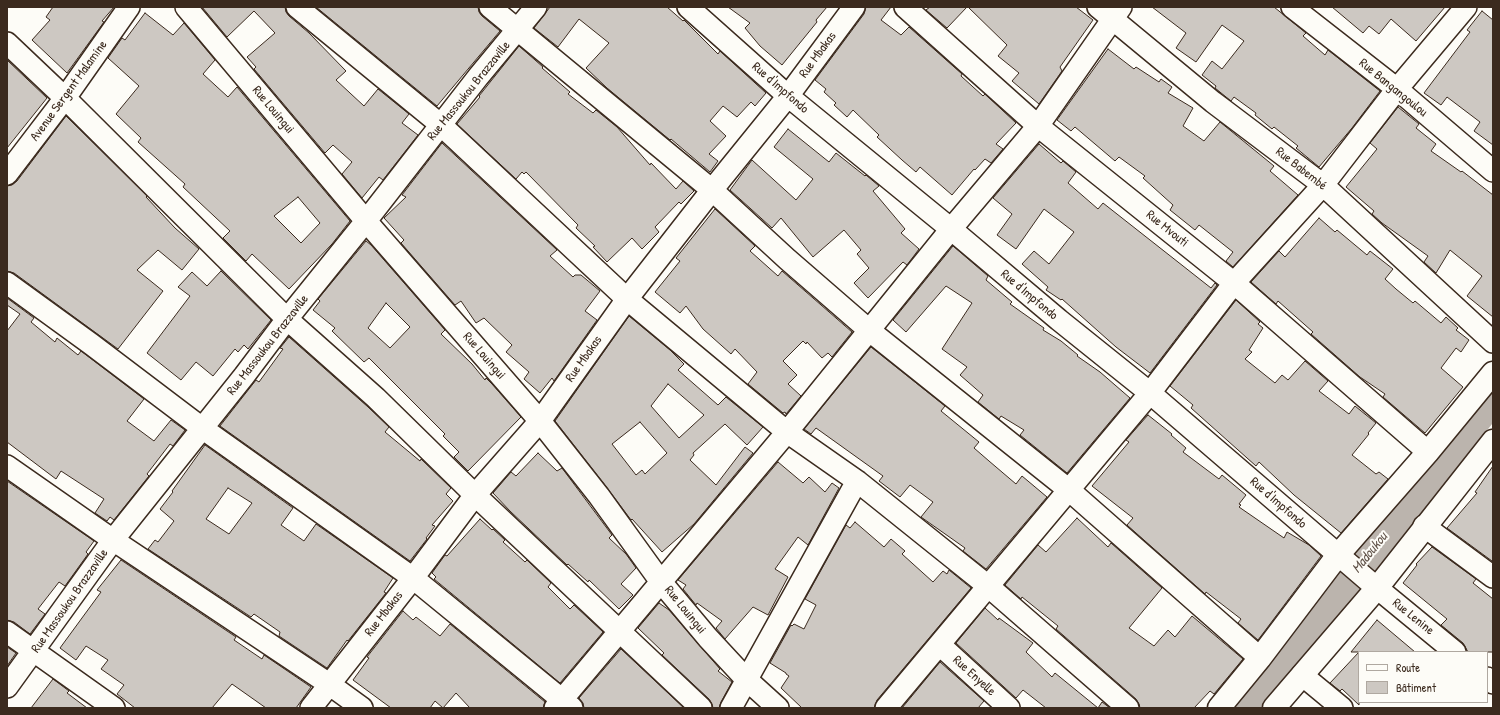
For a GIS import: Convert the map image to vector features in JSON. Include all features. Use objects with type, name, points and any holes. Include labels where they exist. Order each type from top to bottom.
[{"type":"main road","points":[[1219,708],[1493,373]]},
{"type":"main road","points":[[1274,708],[1493,442]]},
{"type":"street","name":"Avenue Sergent Malamine","points":[[7,174],[65,98],[129,7]]},
{"type":"street","name":"Rue Louingui","points":[[186,7],[366,221],[540,421],[599,496],[661,582],[708,638],[746,679],[778,708]]},
{"type":"street","points":[[297,7],[441,125],[627,299],[787,432],[857,482],[988,586],[1128,708]]},
{"type":"street","points":[[490,7],[712,190],[787,259],[870,331],[1069,490],[1260,658]]},
{"type":"street","name":"Rue Massoukou Brazzaville","points":[[7,687],[113,540],[478,77],[536,7]]},
{"type":"street","name":"Rue d'Impfondo","points":[[688,7],[788,96],[951,229],[1059,320],[1150,392],[1374,585]]},
{"type":"street","name":"Rue Mbakas","points":[[311,708],[413,578],[475,495],[540,421],[627,299],[788,96],[854,7]]},
{"type":"street","name":"Rue Mvouti","points":[[905,7],[1038,126],[1234,283],[1428,452]]},
{"type":"street","name":"Rue Bangangoulou","points":[[1292,7],[1397,89],[1493,171]]},
{"type":"street","points":[[886,708],[1150,392],[1234,283],[1323,185],[1397,89],[1466,7]]},
{"type":"street","points":[[7,283],[202,428],[413,578],[563,705],[661,582],[787,432],[951,229],[1038,126],[1111,11]]},
{"type":"street","name":"Rue Babembé","points":[[1111,11],[1213,102],[1323,185],[1493,342]]},
{"type":"street","points":[[7,43],[65,98],[286,319],[376,398],[475,495],[701,708]]},
{"type":"street","points":[[7,466],[113,540],[329,684],[362,708]]},
{"type":"street","points":[[730,708],[857,482]]},
{"type":"street","points":[[1424,526],[1493,577]]},
{"type":"street","name":"Rue Lenine","points":[[1374,585],[1454,651]]},
{"type":"street","points":[[7,632],[114,708]]},
{"type":"street","name":"Rue Enyelle","points":[[940,645],[1009,708]]},
{"type":"street","points":[[1302,675],[1342,708]]},
{"type":"building","points":[[53,7],[114,7],[102,21],[104,22],[67,73],[32,40],[50,20],[46,17]]},
{"type":"building","points":[[202,7],[285,7],[289,16],[309,33],[346,71],[336,80],[364,106],[378,89],[409,114],[402,123],[418,135],[383,180],[379,177],[362,198],[342,174],[352,162],[333,145],[325,153],[254,69],[256,67],[247,57],[275,33],[254,11],[227,37]]},
{"type":"building","points":[[316,7],[478,7],[482,16],[500,31],[437,106]]},
{"type":"building","points":[[550,7],[667,7],[683,21],[684,20],[718,54],[720,51],[766,93],[755,106],[751,102],[737,117],[723,106],[710,121],[726,136],[709,154],[718,161],[710,172],[607,88],[586,68],[609,43],[579,19],[558,47],[534,28]]},
{"type":"building","points":[[728,7],[827,7],[816,20],[817,22],[782,65],[760,46],[745,28],[750,23]]},
{"type":"building","points":[[866,7],[891,7],[881,20],[901,35],[909,27],[962,74],[961,76],[983,96],[985,94],[1016,123],[996,144],[1003,149],[991,163],[985,159],[975,170],[974,169],[952,195],[920,167],[916,172],[902,160],[877,137],[879,135],[853,110],[847,117],[834,105],[836,103],[824,92],[826,89],[815,80],[864,14]]},
{"type":"building","points":[[930,7],[967,7],[947,28],[926,10]]},
{"type":"building","points":[[968,7],[1076,7],[1093,20],[1060,67],[1062,71],[1039,104],[1012,81],[1019,73],[998,56],[1007,45]]},
{"type":"building","points":[[1152,7],[1274,7],[1306,33],[1303,36],[1325,55],[1328,50],[1380,91],[1352,128],[1319,167],[1296,148],[1298,146],[1274,127],[1272,129],[1255,115],[1256,113],[1234,97],[1231,101],[1202,75],[1212,61],[1222,69],[1244,41],[1222,25],[1196,62],[1176,48],[1186,33]]},
{"type":"building","points":[[1332,7],[1445,7],[1416,41],[1391,19],[1379,34],[1369,26],[1363,33]]},
{"type":"building","points":[[1482,11],[1493,20],[1493,145],[1474,131],[1480,122],[1447,97],[1441,105],[1424,93],[1470,32],[1467,30]]},
{"type":"building","points":[[145,13],[173,35],[184,23],[215,60],[203,74],[228,97],[237,87],[350,221],[332,244],[289,289],[252,254],[246,261],[223,238],[230,231],[183,187],[185,184],[138,142],[141,138],[116,114],[139,86],[108,58],[122,38],[125,40]],"holes":[[[298,197],[320,223],[301,243],[274,216]]]},
{"type":"building","points":[[519,46],[570,92],[568,94],[593,113],[596,110],[617,127],[650,165],[651,163],[676,189],[683,181],[694,191],[681,204],[679,202],[655,227],[659,232],[642,249],[632,238],[607,262],[593,247],[595,246],[576,228],[578,225],[526,172],[524,174],[522,172],[516,179],[457,124],[480,97],[479,96]]},
{"type":"building","points":[[1108,49],[1134,69],[1136,67],[1159,82],[1161,79],[1172,87],[1168,93],[1193,108],[1183,126],[1204,141],[1220,122],[1274,166],[1270,171],[1298,195],[1233,267],[1226,261],[1233,252],[1199,225],[1195,230],[1170,210],[1173,205],[1143,178],[1145,176],[1119,157],[1115,161],[1075,127],[1071,131],[1057,120]]},
{"type":"building","points":[[7,60],[47,98],[7,148]]},
{"type":"building","points":[[1398,107],[1419,124],[1416,128],[1436,144],[1431,151],[1461,172],[1462,171],[1493,195],[1493,317],[1467,296],[1482,276],[1450,250],[1436,273],[1424,262],[1428,256],[1382,223],[1372,214],[1374,211],[1346,187],[1377,149],[1370,143]]},
{"type":"building","points":[[66,116],[147,196],[146,197],[175,228],[199,249],[182,270],[158,250],[137,270],[163,291],[118,349],[14,273],[7,271],[7,186],[12,185],[17,181]]},
{"type":"building","points":[[788,129],[829,162],[836,153],[879,186],[873,191],[905,229],[901,233],[919,249],[907,265],[903,262],[868,298],[854,283],[869,268],[857,254],[861,250],[844,230],[813,257],[781,218],[772,228],[730,190],[752,160],[796,200],[813,179],[774,147]]},
{"type":"building","points":[[442,143],[557,250],[550,256],[573,277],[575,275],[581,275],[600,291],[585,311],[597,320],[554,381],[552,378],[540,393],[524,379],[529,372],[506,352],[512,345],[484,318],[476,323],[461,301],[455,305],[401,243],[404,240],[384,218],[406,197],[402,195]]},
{"type":"building","points":[[1039,144],[1061,163],[1063,161],[1076,172],[1068,183],[1098,209],[1103,203],[1211,288],[1215,283],[1217,285],[1150,373],[1116,347],[1062,299],[1061,300],[1046,290],[1048,287],[1022,264],[1034,251],[1049,264],[1074,232],[1044,209],[1016,249],[997,235],[1012,214],[993,198]]},
{"type":"building","points":[[715,209],[755,246],[750,251],[778,276],[782,271],[852,332],[832,357],[828,353],[822,358],[807,342],[806,344],[803,341],[783,361],[797,375],[788,384],[801,396],[786,414],[748,384],[757,372],[735,349],[731,354],[703,329],[686,306],[680,313],[655,292],[680,261],[676,258]]},
{"type":"building","points":[[1319,218],[1335,232],[1337,230],[1367,255],[1370,251],[1393,269],[1385,279],[1413,303],[1415,301],[1441,323],[1446,317],[1458,328],[1456,330],[1469,340],[1461,352],[1456,348],[1441,368],[1463,387],[1425,433],[1383,397],[1385,394],[1360,377],[1311,334],[1313,332],[1278,301],[1276,304],[1251,282],[1279,251],[1285,257]]},
{"type":"building","points":[[366,241],[445,330],[441,334],[472,364],[485,380],[486,378],[492,384],[521,417],[468,471],[454,457],[459,452],[443,436],[445,434],[369,358],[364,362],[332,331],[335,328],[313,310],[320,301],[318,299]],"holes":[[[386,303],[410,327],[390,348],[368,328]]]},
{"type":"building","points":[[953,246],[988,276],[986,280],[1012,302],[1010,304],[1044,328],[1043,330],[1061,341],[1078,355],[1077,356],[1100,372],[1130,398],[1067,473],[1020,435],[1024,430],[1001,416],[999,419],[978,402],[983,395],[960,375],[967,367],[942,349],[972,303],[946,286],[906,332],[893,320]]},
{"type":"building","points":[[221,271],[271,320],[248,349],[244,345],[238,352],[235,349],[213,376],[196,362],[181,380],[147,353],[190,296],[178,287],[192,272],[207,286]]},
{"type":"building","points":[[7,298],[34,318],[31,322],[55,342],[57,338],[78,355],[81,351],[144,399],[127,421],[154,441],[171,420],[185,430],[173,446],[170,444],[147,474],[149,476],[114,520],[110,517],[107,521],[95,513],[104,499],[61,471],[56,479],[7,442],[7,331],[20,314],[7,305]]},
{"type":"building","points":[[1236,300],[1260,322],[1258,324],[1263,328],[1249,350],[1252,352],[1245,359],[1275,383],[1282,375],[1288,380],[1305,361],[1328,381],[1319,391],[1349,414],[1355,406],[1376,423],[1352,455],[1376,474],[1379,472],[1388,479],[1341,533],[1294,495],[1259,462],[1256,466],[1191,408],[1193,405],[1170,386]]},
{"type":"building","points":[[629,316],[670,350],[684,364],[678,370],[718,405],[726,397],[763,427],[747,445],[725,424],[693,453],[694,455],[690,460],[716,485],[745,447],[753,453],[694,524],[662,552],[632,519],[631,520],[555,421]],"holes":[[[668,384],[704,415],[679,438],[651,406]],[[640,422],[667,453],[645,474],[642,470],[636,475],[612,444]]]},
{"type":"building","points":[[289,337],[389,427],[385,432],[420,461],[421,459],[451,488],[446,494],[453,501],[432,525],[435,526],[410,561],[220,426],[256,380],[259,382],[283,349],[280,348]]},
{"type":"building","points":[[871,347],[945,406],[941,411],[979,442],[974,448],[989,461],[1016,484],[1022,476],[1047,497],[986,569],[963,551],[965,548],[921,517],[933,502],[910,485],[900,497],[879,481],[883,476],[816,428],[811,434],[804,429]]},
{"type":"building","points":[[1148,415],[1172,434],[1171,435],[1186,448],[1183,452],[1219,479],[1222,475],[1246,495],[1239,504],[1241,505],[1239,507],[1284,538],[1287,532],[1309,545],[1321,556],[1258,640],[1238,623],[1241,619],[1206,592],[1205,594],[1127,525],[1133,518],[1092,486],[1129,442],[1126,440]]},
{"type":"building","points":[[205,445],[293,508],[281,525],[304,541],[316,524],[393,578],[384,592],[386,593],[348,641],[347,640],[327,668],[279,636],[280,632],[254,614],[251,617],[148,549],[155,540],[158,542],[174,521],[160,509],[173,492],[172,491]],"holes":[[[228,488],[252,503],[229,534],[206,519]]]},
{"type":"building","points":[[538,453],[557,471],[562,468],[612,535],[609,538],[626,554],[636,568],[621,584],[633,595],[619,609],[589,580],[588,582],[568,564],[567,565],[493,493],[511,472],[516,476]]},
{"type":"building","points":[[778,462],[803,483],[809,477],[825,492],[832,483],[839,488],[808,545],[798,537],[775,569],[788,577],[768,615],[753,607],[725,639],[716,628],[722,621],[697,603],[696,605],[683,589],[686,585],[678,580]]},
{"type":"building","points":[[1493,466],[1492,561],[1447,528],[1477,493],[1475,492]]},
{"type":"building","points":[[7,481],[94,541],[86,552],[88,554],[65,586],[59,582],[38,609],[45,614],[30,634],[14,622],[7,620]]},
{"type":"building","points":[[1077,518],[1108,547],[1111,543],[1162,588],[1129,628],[1154,646],[1168,630],[1175,637],[1192,616],[1243,659],[1214,694],[1210,691],[1194,708],[1140,708],[1136,699],[1056,629],[1058,626],[1022,597],[1021,599],[1005,585],[1038,545],[1046,552]]},
{"type":"building","points":[[480,519],[505,540],[503,542],[525,562],[527,560],[551,583],[548,587],[570,609],[574,605],[603,632],[560,683],[434,579],[436,577],[432,573],[445,555],[447,556]]},
{"type":"building","points":[[855,522],[884,547],[891,539],[905,551],[902,554],[933,582],[943,571],[947,574],[949,570],[971,588],[877,700],[874,708],[802,708],[781,688],[789,676],[770,663],[791,625],[792,626],[794,624],[804,629],[816,605],[805,599],[846,525],[850,528]]},
{"type":"building","points":[[1432,547],[1476,579],[1473,583],[1493,599],[1493,652],[1467,651],[1463,643],[1441,625],[1447,619],[1403,583],[1417,565],[1416,564]]},
{"type":"building","points":[[121,560],[236,637],[234,640],[262,659],[264,655],[311,687],[296,708],[266,708],[232,684],[212,708],[135,708],[117,694],[124,685],[101,669],[108,660],[86,646],[76,660],[60,648],[101,592],[97,590]]},
{"type":"building","points":[[659,603],[669,610],[720,669],[718,671],[732,682],[719,708],[713,708],[709,699],[662,655],[664,653],[638,628]]},
{"type":"building","points":[[985,608],[998,620],[999,618],[1033,643],[1026,652],[1052,677],[1055,673],[1098,708],[1046,708],[1023,690],[1016,698],[956,643]]},
{"type":"building","points":[[403,611],[413,620],[416,617],[440,636],[450,624],[545,702],[543,708],[470,708],[456,693],[443,708],[435,701],[430,708],[391,708],[353,680],[369,658],[367,657]]},
{"type":"building","points":[[1377,620],[1414,651],[1358,651],[1351,652]]},
{"type":"building","points":[[7,647],[16,653],[7,666]]},
{"type":"building","points":[[621,649],[684,708],[584,708],[583,703],[579,698]]},
{"type":"building","points":[[1358,653],[1359,705],[1342,689],[1340,691],[1330,683]]},
{"type":"building","points":[[940,662],[984,701],[978,708],[902,708]]},
{"type":"building","points":[[53,679],[69,691],[67,693],[87,708],[31,708]]},
{"type":"building","points":[[1102,702],[1110,708],[1098,708]]},
{"type":"waterway","name":"Madoukou","points":[[1246,708],[1493,398]]}]
